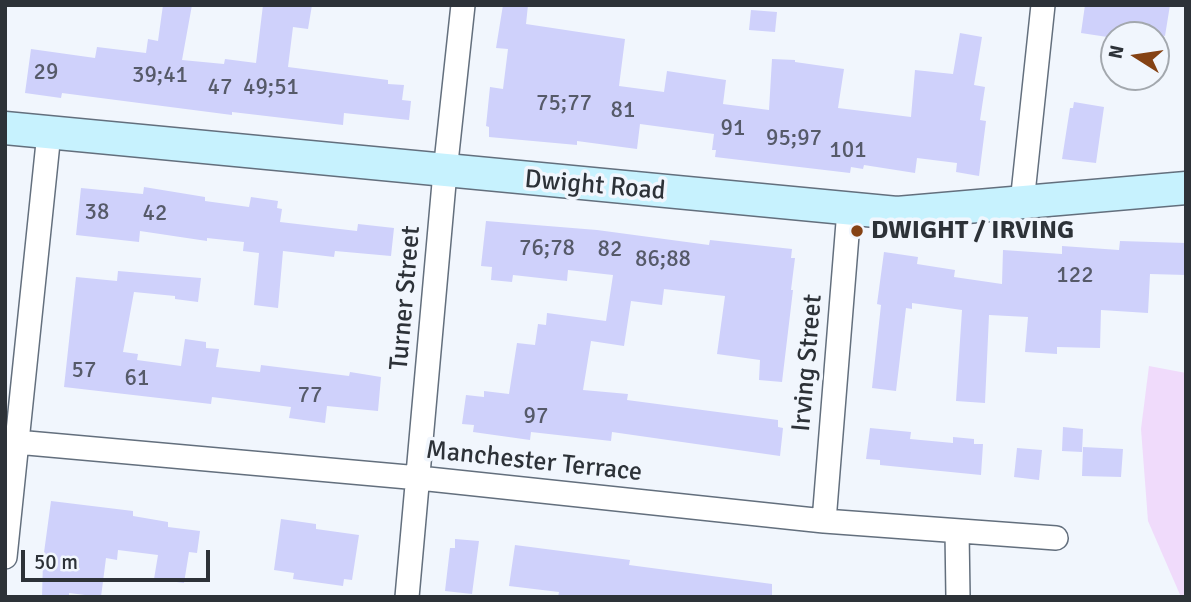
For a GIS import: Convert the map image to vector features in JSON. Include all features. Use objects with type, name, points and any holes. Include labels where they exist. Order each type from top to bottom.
[{"type":"main road","name":"Dwight Road","points":[[5,128],[897,214],[1186,188]]},
{"type":"street","name":"Turner Street","points":[[407,597],[445,172],[463,5]]},
{"type":"street","points":[[1022,203],[1043,5]]},
{"type":"street","points":[[5,557],[11,441],[49,133]]},
{"type":"street","name":"Irving Street","points":[[824,521],[849,210]]},
{"type":"street","name":"Manchester Terrace","points":[[11,441],[419,478],[824,521],[1056,538]]},
{"type":"street","points":[[957,531],[958,597]]},
{"type":"shaded area","points":[[1149,366],[1186,373],[1186,597],[1181,597],[1148,521],[1141,429]]},
{"type":"building","points":[[163,5],[192,5],[182,60],[224,64],[225,59],[256,63],[263,5],[312,5],[308,29],[293,27],[288,67],[388,80],[388,84],[404,85],[402,100],[411,101],[409,120],[344,113],[343,125],[232,112],[232,115],[62,93],[61,98],[25,93],[31,49],[95,58],[97,47],[146,53],[148,39],[158,41]]},
{"type":"building","points":[[503,5],[528,5],[526,24],[625,39],[619,86],[664,92],[667,71],[726,80],[723,104],[769,110],[772,59],[795,60],[844,69],[838,108],[911,117],[915,70],[953,74],[960,33],[982,37],[974,85],[985,87],[980,120],[986,121],[979,176],[956,172],[957,163],[917,158],[915,173],[864,165],[863,169],[851,167],[850,173],[715,157],[716,150],[712,150],[714,134],[640,124],[637,149],[577,141],[577,145],[489,137],[489,127],[486,126],[490,87],[503,89],[508,49],[496,48]]},
{"type":"building","points":[[1085,5],[1170,5],[1167,21],[1100,21],[1100,36],[1081,33]]},
{"type":"building","points":[[751,10],[777,12],[775,32],[749,30]]},
{"type":"building","points":[[1074,102],[1104,107],[1096,163],[1062,159],[1070,108],[1073,108]]},
{"type":"building","points":[[144,187],[205,197],[205,201],[249,207],[251,197],[278,201],[277,208],[282,209],[280,222],[357,231],[358,224],[394,228],[391,256],[335,251],[334,257],[283,251],[278,308],[254,305],[259,253],[243,251],[244,242],[207,238],[207,241],[140,231],[139,242],[76,235],[81,188],[143,194]]},
{"type":"building","points":[[486,221],[597,230],[709,245],[710,240],[792,249],[791,258],[795,258],[793,290],[782,382],[759,380],[760,360],[717,354],[725,296],[664,289],[662,305],[631,301],[624,346],[591,341],[583,390],[628,394],[627,400],[778,420],[778,427],[783,428],[780,456],[612,432],[611,441],[531,432],[530,440],[473,432],[474,425],[462,424],[466,395],[484,397],[484,391],[509,394],[517,343],[535,345],[538,324],[546,325],[547,313],[606,321],[613,275],[568,270],[567,281],[513,275],[512,282],[491,280],[492,267],[481,266]]},
{"type":"building","points":[[1120,241],[1186,243],[1186,275],[1150,274],[1148,313],[1101,310],[1100,348],[1057,347],[1057,354],[1025,352],[1028,317],[989,315],[985,403],[956,401],[962,310],[912,303],[912,309],[906,308],[896,391],[872,388],[881,305],[877,304],[884,252],[918,257],[917,264],[955,270],[954,277],[1002,284],[1003,250],[1062,254],[1062,246],[1119,250]]},
{"type":"building","points":[[118,271],[201,278],[198,302],[175,299],[175,296],[134,292],[123,352],[138,354],[137,360],[181,366],[185,339],[206,342],[206,348],[219,349],[216,367],[260,372],[261,365],[349,376],[350,372],[381,377],[378,411],[327,406],[325,423],[289,418],[291,407],[212,397],[211,404],[64,387],[76,277],[117,281]]},
{"type":"building","points":[[1063,427],[1083,429],[1082,452],[1062,451]]},
{"type":"building","points":[[870,428],[911,432],[910,439],[953,443],[953,437],[974,439],[974,444],[983,444],[981,475],[880,465],[880,460],[866,459]]},
{"type":"building","points":[[1083,447],[1123,449],[1121,477],[1082,476]]},
{"type":"building","points":[[1017,448],[1042,450],[1039,480],[1014,477]]},
{"type":"building","points":[[51,501],[133,511],[133,516],[168,522],[168,527],[200,531],[197,553],[189,552],[184,583],[154,579],[158,555],[118,550],[117,560],[106,558],[101,597],[69,593],[69,597],[42,597],[43,560]]},
{"type":"building","points":[[281,519],[316,524],[316,529],[359,535],[352,580],[344,579],[343,586],[293,579],[294,573],[274,570]]},
{"type":"building","points":[[455,539],[479,541],[472,594],[445,591],[450,548],[455,548]]},
{"type":"building","points":[[515,545],[630,560],[629,565],[772,584],[772,597],[558,597],[559,592],[509,586]]},
{"type":"place","name":"DWIGHT / IRVING","points":[[857,231]]}]
